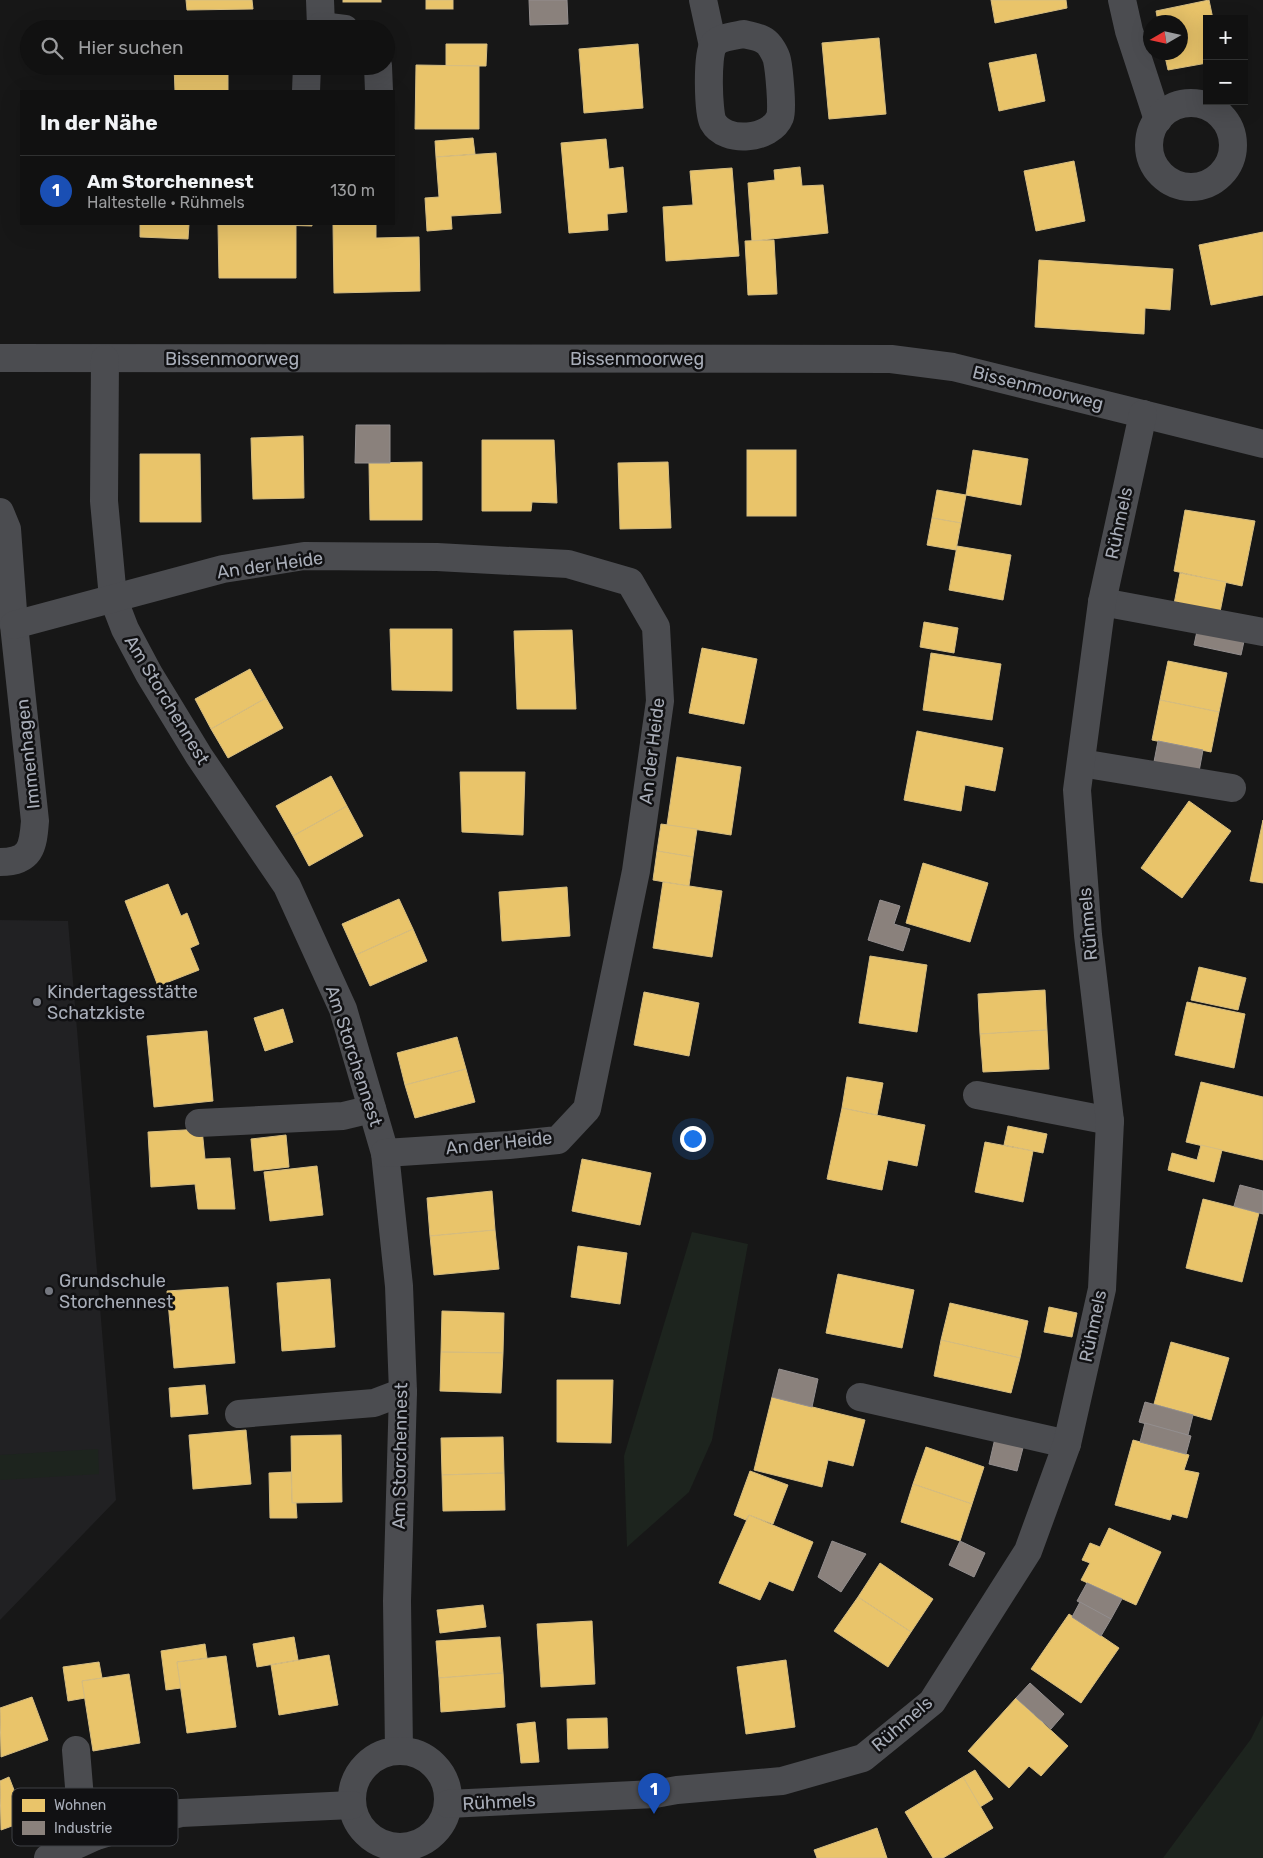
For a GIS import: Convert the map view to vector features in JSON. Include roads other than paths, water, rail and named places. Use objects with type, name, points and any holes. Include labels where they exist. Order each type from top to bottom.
[{"type":"street","points":[[703,0],[713,46]]},
{"type":"street","points":[[1122,0],[1128,31],[1158,120]]},
{"type":"street","points":[[306,90],[307,75]]},
{"type":"street","points":[[378,75],[379,90]]},
{"type":"street","name":"Bissenmoorweg","points":[[0,358],[891,358],[953,367],[1263,444]]},
{"type":"street","name":"Am Storchennest","points":[[105,359],[104,501],[113,598],[125,629],[149,674],[199,756],[286,886],[343,1009],[385,1153],[399,1286],[402,1392],[397,1600],[399,1751]]},
{"type":"street","name":"Rühmels","points":[[448,1804],[655,1794],[677,1790],[782,1781],[863,1758],[932,1702],[1028,1551],[1067,1444],[1102,1289],[1110,1121],[1088,936],[1078,790],[1102,602],[1143,414]]},
{"type":"street","name":"Immenhagen","points":[[0,512],[7,529],[14,625],[35,821],[34,843],[24,856],[8,862],[0,862]]},
{"type":"street","name":"An der Heide","points":[[113,598],[223,569],[304,556],[437,556],[568,564],[630,582],[656,627],[660,701],[636,870],[587,1109],[558,1140],[385,1153]]},
{"type":"street","points":[[14,625],[113,598]]},
{"type":"street","points":[[1102,602],[1263,632]]},
{"type":"street","points":[[1081,763],[1232,788]]},
{"type":"street","points":[[977,1095],[1110,1121]]},
{"type":"street","points":[[199,1123],[343,1116],[372,1109]]},
{"type":"street","points":[[239,1414],[374,1403],[402,1392]]},
{"type":"street","points":[[860,1397],[1067,1444]]},
{"type":"street","points":[[76,1750],[79,1788]]},
{"type":"street","points":[[178,1814],[352,1805],[352,1789],[359,1774],[369,1762],[383,1754],[399,1751]]},
{"type":"street","name":"Rühmels","points":[[352,1805],[356,1820],[365,1834],[393,1853],[419,1844],[439,1828],[448,1804],[447,1788],[440,1773],[429,1761],[415,1753],[399,1751]]},
{"type":"street","points":[[57,1856],[76,1846]]},
{"type":"place","name":"Kindertagesstätte Schatzkiste","points":[[37,1002]]},
{"type":"place","name":"Grundschule Storchennest","points":[[49,1291]]},
{"type":"place","name":"Am Storchennest","points":[[654,1814]]}]
